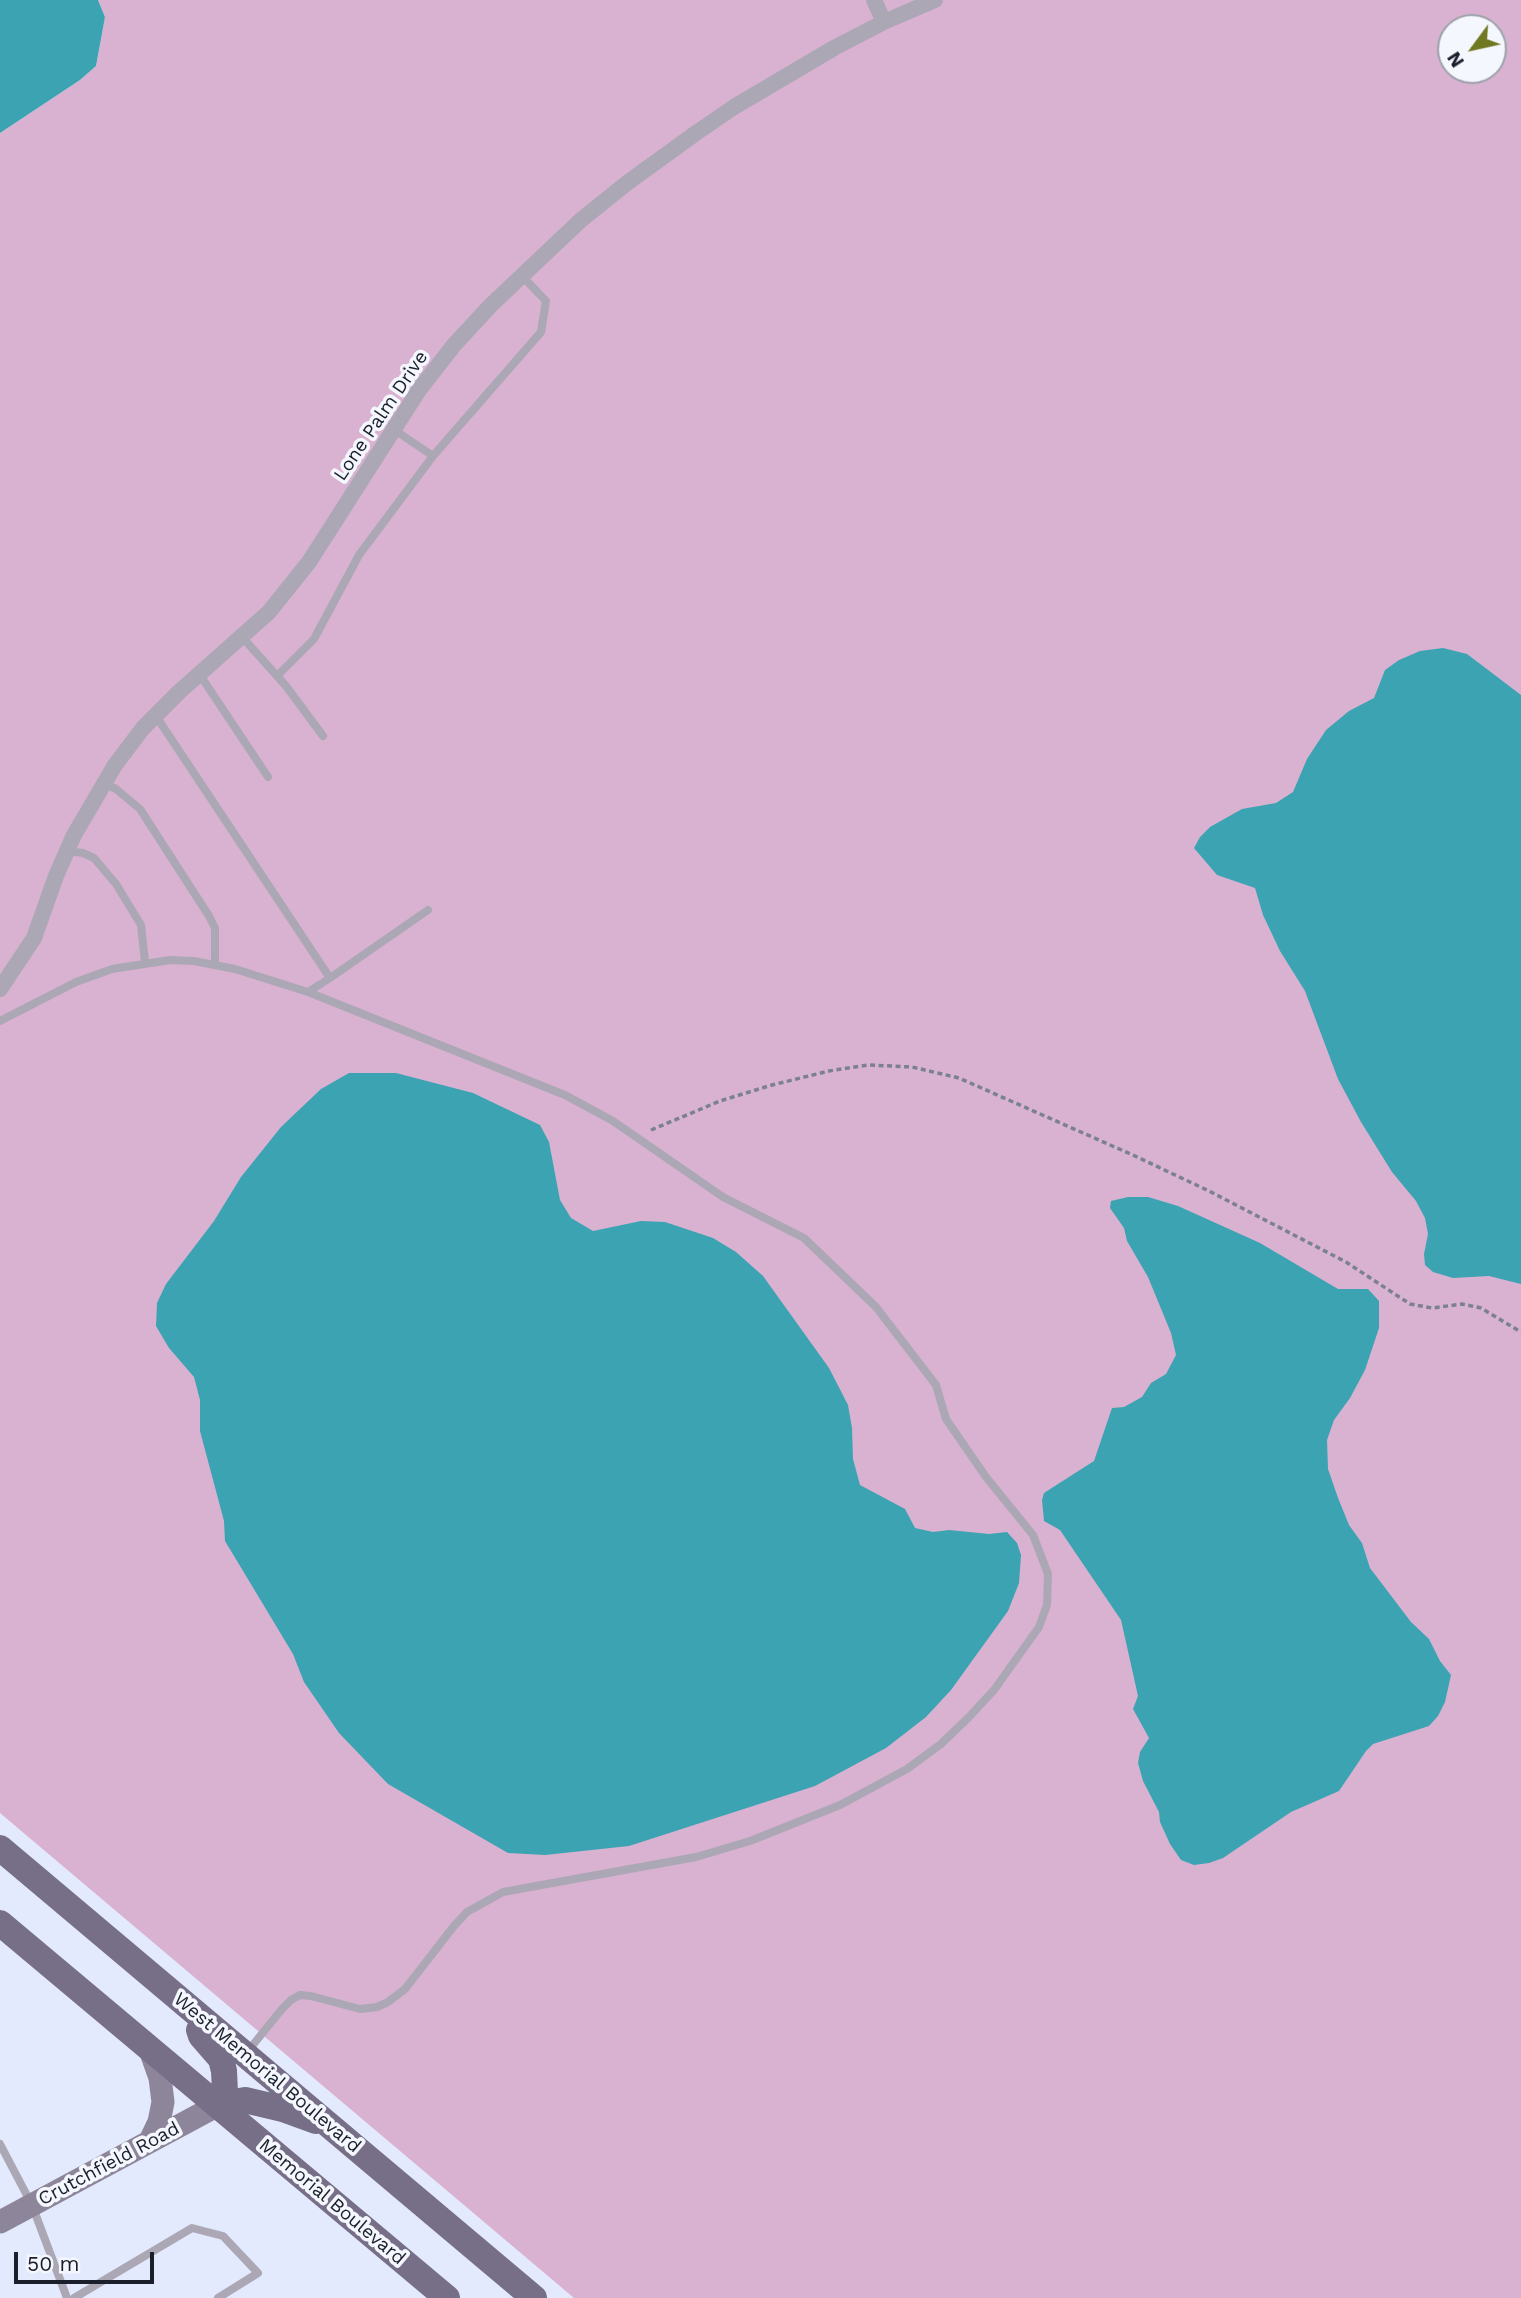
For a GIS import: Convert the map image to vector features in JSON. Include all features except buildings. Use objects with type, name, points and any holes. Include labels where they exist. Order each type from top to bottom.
[{"type":"main road","name":"West Memorial Boulevard","points":[[0,1848],[534,2298]]},
{"type":"main road","points":[[0,1923],[218,2105]]},
{"type":"main road","points":[[197,2015],[201,2036],[221,2059],[224,2071],[225,2092],[218,2105]]},
{"type":"main road","points":[[218,2105],[244,2100],[283,2109],[330,2126]]},
{"type":"main road","name":"Memorial Boulevard","points":[[218,2105],[447,2298]]},
{"type":"street","points":[[874,0],[884,22]]},
{"type":"street","name":"Lone Palm Drive","points":[[0,989],[34,938],[67,851],[114,765],[156,716],[269,612],[309,562],[393,429],[454,345],[581,220],[696,133],[789,74],[884,22],[935,0]]},
{"type":"street","points":[[149,2047],[160,2078],[163,2102],[159,2122],[150,2141]]},
{"type":"street","name":"Crutchfield Road","points":[[0,2222],[218,2105]]},
{"type":"lane","points":[[277,676],[314,639],[359,555],[433,456],[541,332],[546,301],[522,276]]},
{"type":"lane","points":[[393,429],[433,456]]},
{"type":"lane","points":[[243,638],[277,676],[323,736]]},
{"type":"lane","points":[[200,675],[268,777]]},
{"type":"lane","points":[[156,716],[330,978]]},
{"type":"lane","points":[[103,783],[116,789],[140,810],[209,916],[215,928],[215,965]]},
{"type":"lane","points":[[67,851],[94,858],[116,884],[141,925],[145,962]]},
{"type":"lane","points":[[308,992],[428,910]]},
{"type":"lane","points":[[0,1021],[76,982],[112,969],[170,960],[215,965],[308,992],[565,1095],[613,1121],[723,1197],[804,1238],[876,1307],[936,1385],[946,1419],[986,1477],[1032,1535],[1041,1551],[1049,1582],[1047,1605],[1039,1628],[994,1690],[941,1744],[877,1786],[796,1824],[696,1857],[503,1892],[467,1912],[405,1989],[388,2002],[377,2007],[360,2009],[311,1996],[300,1996],[282,2009],[246,2055]]},
{"type":"lane","points":[[0,2144],[32,2205],[67,2298]]},
{"type":"lane","points":[[74,2298],[191,2228],[223,2236],[258,2273],[218,2298]]},
{"type":"path","points":[[636,1137],[720,1101],[830,1071],[868,1065],[912,1068],[960,1078],[1135,1156],[1346,1262],[1410,1304],[1432,1308],[1462,1304],[1481,1308],[1521,1332]]},
{"type":"shaded area","points":[[98,0],[1521,0],[1521,2298],[574,2298],[0,1813],[0,133],[80,80],[96,66],[105,17]]},
{"type":"water","points":[[0,0],[98,0],[105,17],[96,66],[80,80],[0,133]]},
{"type":"water","points":[[1443,648],[1467,654],[1521,695],[1521,1284],[1489,1276],[1453,1278],[1433,1272],[1425,1265],[1428,1234],[1425,1218],[1416,1201],[1392,1172],[1338,1079],[1305,991],[1280,951],[1263,915],[1255,888],[1217,875],[1194,848],[1210,827],[1242,809],[1276,803],[1293,792],[1307,759],[1326,730],[1349,711],[1374,698],[1385,670],[1399,660],[1420,651]]},
{"type":"water","points":[[349,1073],[396,1073],[473,1093],[540,1125],[549,1142],[560,1200],[571,1218],[593,1231],[641,1221],[665,1222],[713,1238],[736,1252],[763,1276],[829,1368],[848,1405],[853,1459],[860,1485],[905,1509],[915,1528],[933,1532],[1007,1532],[1017,1543],[1021,1555],[1019,1583],[1008,1611],[951,1690],[926,1717],[886,1748],[815,1786],[629,1846],[545,1855],[508,1853],[388,1784],[339,1733],[304,1682],[293,1654],[225,1541],[224,1521],[200,1431],[200,1400],[194,1377],[169,1348],[156,1326],[157,1303],[166,1284],[214,1221],[241,1177],[281,1127],[321,1089]]},
{"type":"water","points":[[1128,1197],[1148,1197],[1178,1206],[1260,1243],[1338,1289],[1368,1289],[1379,1301],[1379,1328],[1365,1370],[1334,1420],[1327,1440],[1328,1469],[1349,1525],[1362,1543],[1370,1568],[1411,1622],[1429,1639],[1451,1675],[1445,1702],[1429,1726],[1373,1744],[1339,1791],[1291,1812],[1223,1858],[1194,1865],[1181,1860],[1170,1844],[1160,1822],[1159,1812],[1143,1781],[1138,1763],[1140,1752],[1149,1738],[1133,1709],[1138,1696],[1121,1620],[1060,1530],[1044,1521],[1044,1493],[1094,1461],[1112,1408],[1124,1407],[1142,1397],[1151,1383],[1166,1374],[1176,1355],[1171,1333],[1148,1277],[1127,1241],[1124,1228],[1110,1208],[1111,1201]]}]
